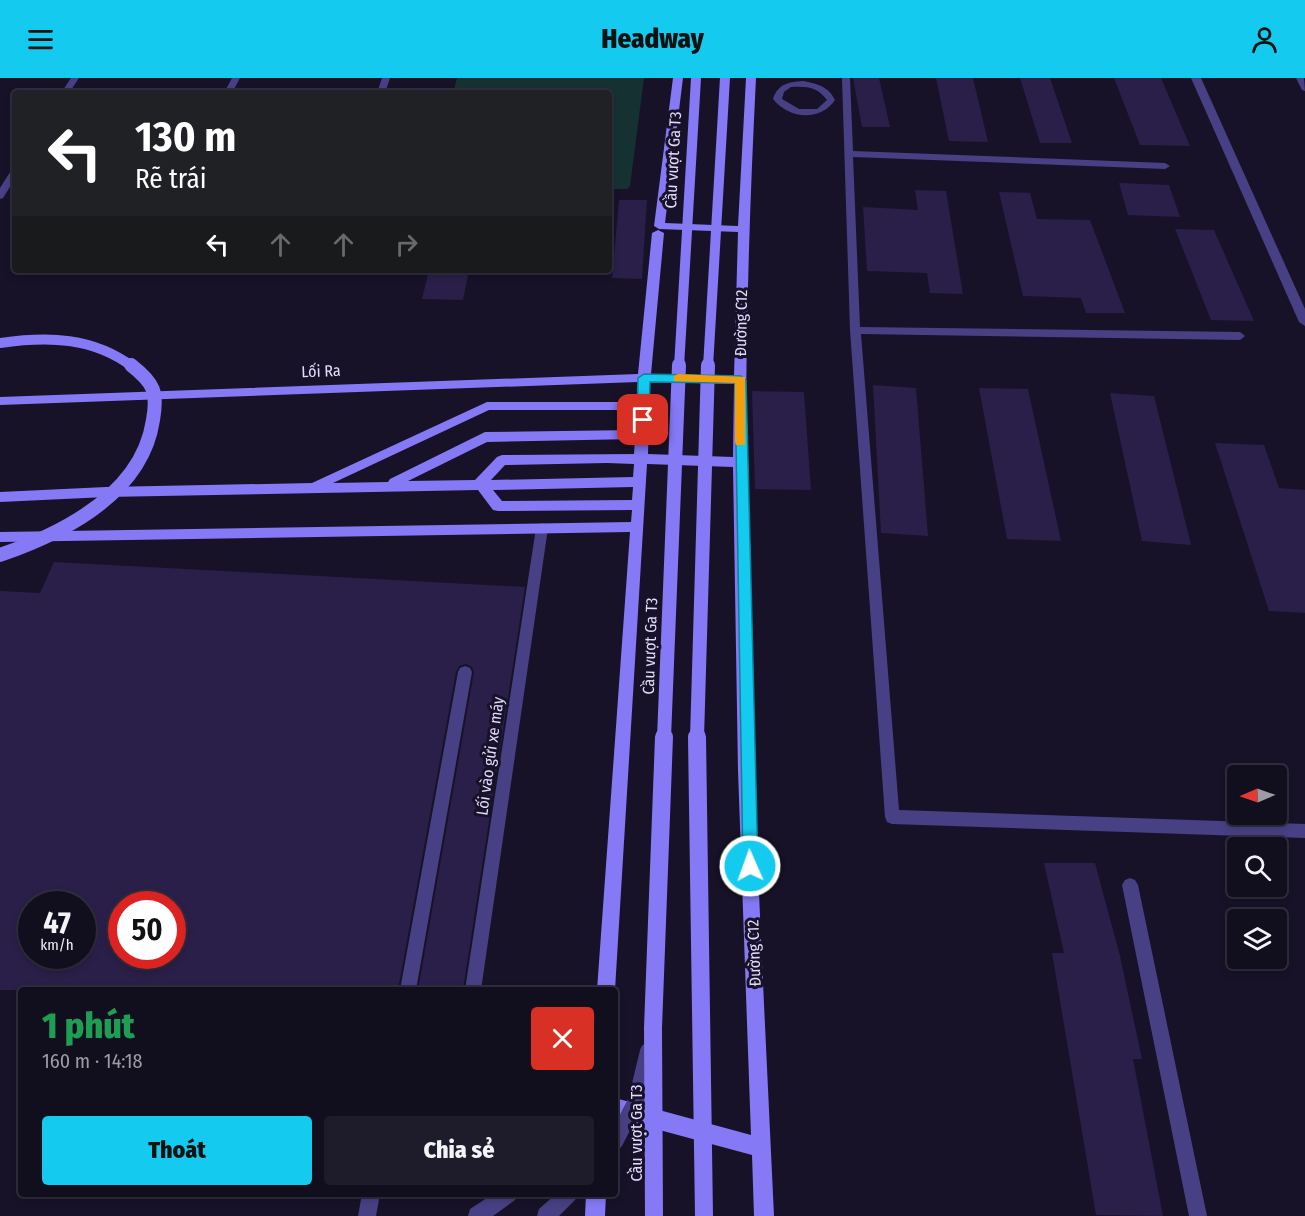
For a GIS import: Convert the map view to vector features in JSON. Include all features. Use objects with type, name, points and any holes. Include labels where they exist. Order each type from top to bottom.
[{"type":"main road","points":[[606,987],[639,505],[644,378],[678,78]]},
{"type":"main road","name":"Cầu vượt Ga T3","points":[[654,1216],[653,1028],[678,382],[696,78]]},
{"type":"main road","points":[[704,1216],[696,780],[707,382],[725,78]]},
{"type":"main road","name":"Đường C12","points":[[751,78],[744,229],[741,462],[746,771],[764,1216]]},
{"type":"main road","points":[[659,230],[744,229]]},
{"type":"main road","points":[[0,343],[30,338],[78,339],[113,352],[140,371],[156,394],[154,426],[140,460],[108,496],[64,528],[0,555]]},
{"type":"main road","name":"Lối Ra","points":[[0,400],[644,378],[741,380]]},
{"type":"main road","points":[[310,488],[487,406],[643,406]]},
{"type":"main road","points":[[390,485],[485,437],[642,434]]},
{"type":"main road","points":[[480,483],[502,460],[641,459],[741,462]]},
{"type":"main road","points":[[3,498],[106,492],[480,483],[640,482]]},
{"type":"main road","points":[[480,483],[498,506],[639,505]]},
{"type":"main road","points":[[0,537],[637,526]]},
{"type":"main road","points":[[618,1109],[762,1148]]},
{"type":"main road","points":[[595,1216],[596,1197]]},
{"type":"street","points":[[1196,78],[1305,322]]},
{"type":"lane","points":[[846,78],[855,330],[892,817],[1305,831]]},
{"type":"lane","points":[[1300,78],[1305,88]]},
{"type":"lane","points":[[803,84],[817,86],[828,92],[831,100],[828,106],[819,111],[805,113],[792,111],[777,99],[780,91],[789,86],[803,84]]},
{"type":"lane","points":[[831,100],[846,100]]},
{"type":"lane","points":[[848,154],[1165,166]]},
{"type":"lane","points":[[0,196],[12,176]]},
{"type":"lane","points":[[855,330],[1240,336]]},
{"type":"lane","name":"Lối vào gửi xe máy","points":[[473,987],[542,528]]},
{"type":"lane","points":[[409,987],[465,672]]},
{"type":"lane","points":[[1130,885],[1198,1216]]},
{"type":"lane","points":[[618,1136],[636,1101],[653,1028]]},
{"type":"lane","points":[[367,1216],[370,1197]]},
{"type":"lane","points":[[477,1216],[505,1197]]},
{"type":"lane","points":[[546,1216],[565,1197]]},
{"type":"green space","points":[[457,78],[644,78],[630,186],[627,189],[612,189],[612,90],[454,90]]},
{"type":"building","points":[[853,78],[879,78],[890,127],[862,127]]},
{"type":"building","points":[[936,78],[973,78],[988,142],[949,141]]},
{"type":"building","points":[[1020,78],[1050,78],[1072,143],[1040,143]]},
{"type":"building","points":[[1114,78],[1161,78],[1190,146],[1140,145]]},
{"type":"building","points":[[1119,183],[1169,185],[1180,217],[1128,215]]},
{"type":"building","points":[[915,190],[946,191],[963,294],[930,293],[927,273],[867,271],[863,207],[918,210]]},
{"type":"building","points":[[999,192],[1030,193],[1037,219],[1090,220],[1125,313],[1086,313],[1081,298],[1023,296]]},
{"type":"building","points":[[619,200],[647,200],[642,279],[612,278]]},
{"type":"building","points":[[1175,229],[1214,230],[1254,321],[1211,320]]},
{"type":"building","points":[[428,273],[468,273],[463,300],[422,299]]},
{"type":"building","points":[[873,385],[916,388],[928,536],[881,533]]},
{"type":"building","points":[[979,388],[1028,389],[1061,541],[1007,539]]},
{"type":"building","points":[[752,391],[804,392],[811,490],[755,489]]},
{"type":"building","points":[[1110,393],[1154,396],[1191,545],[1142,541]]},
{"type":"building","points":[[1215,443],[1264,445],[1279,488],[1305,490],[1305,613],[1269,611]]},
{"type":"building","points":[[54,562],[525,587],[463,987],[419,987],[474,672],[472,667],[466,664],[459,666],[456,672],[399,987],[18,987],[18,990],[0,990],[0,591],[40,593]]},
{"type":"building","points":[[1044,863],[1095,863],[1120,956],[1142,1059],[1133,1059],[1163,1216],[1096,1215],[1052,953],[1064,953]]},
{"type":"slow traffic","points":[[678,378],[741,380],[741,442]]},
{"type":"route","points":[[643,420],[644,378],[741,380],[746,771],[750,866]]}]
